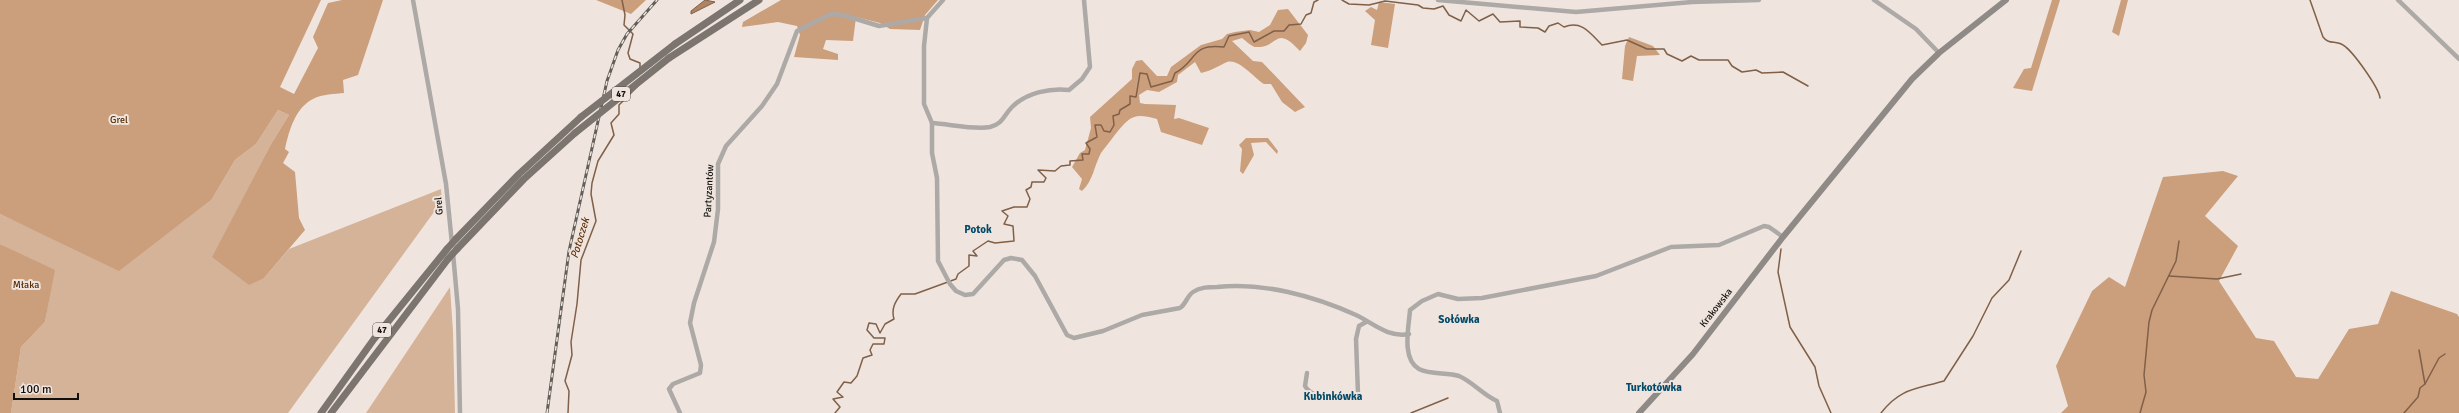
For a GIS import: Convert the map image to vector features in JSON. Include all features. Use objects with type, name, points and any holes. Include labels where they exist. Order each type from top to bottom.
[{"type":"main road","name":"47","points":[[321,413],[374,340],[456,238],[519,174],[581,117],[675,44],[740,0]]},
{"type":"main road","name":"47","points":[[331,413],[448,259],[515,188],[575,133],[669,58],[759,0]]},
{"type":"main road","name":"Krakowska","points":[[1639,413],[1693,354],[1783,238],[1908,84],[1939,53],[2006,0]]},
{"type":"street","name":"Grel","points":[[413,0],[446,184],[458,309],[460,413]]},
{"type":"street","points":[[943,0],[927,18],[924,46],[924,104],[932,123],[932,153],[939,200],[938,261],[947,279],[956,291],[965,296],[973,294],[1004,260],[1012,258],[1022,260],[1035,276],[1068,335],[1074,338],[1103,330],[1142,315],[1180,308],[1192,292],[1201,288],[1235,285],[1254,285],[1333,305],[1394,334],[1409,334]]},
{"type":"street","points":[[932,123],[990,127],[1002,122],[1013,106],[1034,95],[1050,88],[1070,90],[1082,79],[1090,67],[1084,0]]},
{"type":"street","points":[[1438,0],[1576,12],[1692,2],[1759,0]]},
{"type":"street","points":[[1874,0],[1916,29],[1939,53]]},
{"type":"street","points":[[2398,0],[2459,59]]},
{"type":"street","name":"Partyzantów","points":[[680,413],[669,389],[673,384],[700,373],[701,365],[690,323],[694,303],[714,242],[718,209],[718,164],[726,146],[762,106],[777,84],[797,31],[831,14],[843,15],[879,26],[927,18]]},
{"type":"street","points":[[1500,413],[1497,401],[1476,389],[1470,382],[1458,376],[1419,369],[1409,357],[1410,310],[1431,296],[1438,294],[1458,299],[1482,298],[1596,276],[1671,247],[1719,245],[1764,226],[1769,227],[1783,238]]},
{"type":"street","points":[[1307,373],[1305,386],[1312,393],[1322,396],[1358,394],[1360,392],[1356,377],[1356,339],[1359,326],[1366,322]]},
{"type":"shaded area","points":[[705,0],[715,2],[691,14],[691,11]]},
{"type":"shaded area","points":[[278,110],[289,115],[271,144],[213,256],[264,278],[289,249],[441,189],[442,201],[288,413],[11,413],[21,347],[45,322],[54,271],[0,244],[0,214],[41,233],[212,199],[235,160],[256,144]]},
{"type":"shaded area","points":[[450,287],[453,332],[455,413],[366,413]]},
{"type":"green space","name":"Grel","points":[[0,0],[321,0],[280,87],[294,94],[318,48],[313,37],[328,3],[342,0],[383,0],[358,75],[343,80],[344,93],[320,96],[307,103],[297,114],[294,121],[285,149],[289,152],[283,163],[295,172],[299,218],[305,230],[264,278],[249,285],[212,257],[271,144],[289,115],[278,110],[256,144],[235,160],[212,199],[119,271],[0,214]]},
{"type":"green space","points":[[596,0],[646,0],[631,14]]},
{"type":"green space","points":[[781,0],[938,0],[925,15],[920,30],[890,29],[880,23],[856,17],[853,41],[826,40],[823,49],[838,54],[838,60],[794,57],[800,35],[797,26],[778,22],[742,27],[743,22]]},
{"type":"green space","points":[[2052,0],[2060,0],[2032,91],[2013,88],[2024,69],[2031,68]]},
{"type":"green space","points":[[2121,0],[2128,0],[2119,36],[2112,32]]},
{"type":"green space","points":[[1379,2],[1395,4],[1388,48],[1371,45],[1375,20],[1365,11],[1371,7],[1377,10]]},
{"type":"green space","points":[[1288,9],[1308,35],[1306,43],[1300,51],[1292,43],[1281,38],[1263,47],[1255,47],[1250,45],[1242,38],[1232,41],[1253,61],[1262,62],[1305,107],[1295,112],[1282,102],[1271,84],[1264,84],[1237,63],[1227,62],[1201,73],[1195,62],[1178,75],[1177,82],[1159,92],[1147,90],[1139,95],[1140,103],[1176,105],[1174,119],[1179,118],[1209,128],[1202,145],[1161,132],[1157,119],[1137,116],[1128,120],[1114,136],[1101,153],[1089,183],[1082,191],[1079,189],[1082,179],[1072,167],[1080,153],[1085,150],[1091,128],[1090,117],[1132,79],[1132,69],[1136,61],[1142,60],[1157,76],[1167,76],[1171,67],[1201,45],[1222,39],[1227,34],[1235,32],[1250,30],[1259,32],[1270,25],[1278,10]]},
{"type":"green space","points":[[1629,37],[1653,46],[1660,55],[1637,56],[1633,81],[1622,79],[1625,46]]},
{"type":"green space","points":[[1246,138],[1268,138],[1278,151],[1277,154],[1266,142],[1251,143],[1254,155],[1243,174],[1240,171],[1242,149],[1239,145]]},
{"type":"green space","points":[[2223,171],[2238,176],[2205,216],[2238,246],[2219,281],[2256,338],[2274,341],[2296,377],[2318,379],[2349,329],[2378,324],[2391,291],[2457,314],[2459,317],[2459,413],[2061,413],[2068,406],[2056,366],[2092,291],[2109,277],[2125,287],[2163,177]]},
{"type":"green space","name":"Młaka","points":[[0,244],[55,270],[45,322],[21,347],[11,413],[0,413]]},
{"type":"waterway","name":"Potoczek","points":[[622,0],[625,15],[624,25],[633,34],[628,53],[630,59],[640,63],[640,68]]},
{"type":"waterway","points":[[835,413],[840,407],[833,399],[843,397],[837,392],[844,382],[851,383],[857,376],[863,358],[872,355],[870,350],[873,344],[884,344],[885,338],[874,338],[867,330],[869,323],[876,324],[880,333],[885,324],[894,319],[894,306],[901,294],[915,294],[956,279],[958,274],[969,266],[969,255],[977,256],[973,251],[988,241],[995,243],[1014,241],[1013,226],[1004,224],[1008,216],[1002,211],[1014,207],[1027,207],[1030,199],[1026,190],[1031,187],[1032,182],[1044,182],[1046,178],[1038,170],[1055,171],[1061,166],[1070,165],[1070,161],[1083,160],[1082,154],[1089,154],[1090,149],[1086,143],[1097,137],[1095,125],[1101,125],[1104,131],[1110,132],[1114,125],[1113,116],[1119,114],[1120,110],[1130,104],[1130,96],[1136,97],[1140,73],[1147,74],[1151,87],[1172,81],[1175,73],[1188,63],[1200,50],[1213,46],[1224,47],[1229,36],[1249,32],[1254,42],[1274,31],[1284,31],[1289,25],[1301,24],[1306,15],[1311,13],[1314,2],[1318,0]]},
{"type":"waterway","points":[[1342,0],[1349,4],[1369,5],[1385,1],[1418,5],[1423,8],[1434,9],[1443,6],[1449,15],[1461,21],[1466,10],[1479,21],[1493,14],[1500,22],[1520,21],[1520,27],[1538,28],[1545,32],[1549,26],[1558,23],[1564,27],[1576,25],[1581,26],[1589,32],[1602,45],[1627,40],[1647,49],[1664,49],[1667,54],[1682,61],[1691,56],[1699,60],[1728,60],[1732,66],[1742,72],[1756,70],[1762,73],[1783,72],[1808,86]]},
{"type":"waterway","points":[[2310,0],[2323,37],[2330,42],[2343,45],[2353,54],[2375,86],[2380,98]]},
{"type":"waterway","name":"Potoczek","points":[[568,413],[569,391],[565,381],[572,355],[571,342],[577,304],[581,260],[596,221],[591,194],[592,183],[598,161],[614,135],[611,123],[619,114],[619,105],[637,87]]},
{"type":"waterway","points":[[2140,413],[2146,392],[2144,375],[2149,322],[2152,310],[2176,261],[2179,241]]},
{"type":"waterway","points":[[1781,249],[1778,272],[1790,327],[1815,367],[1819,386],[1831,413]]},
{"type":"waterway","points":[[1881,413],[1888,405],[1902,394],[1917,388],[1944,381],[1973,336],[1992,298],[2009,280],[2021,251]]},
{"type":"waterway","points":[[2169,276],[2217,279],[2241,274]]},
{"type":"waterway","points":[[2404,413],[2418,397],[2420,388],[2425,384],[2419,350]]},
{"type":"waterway","points":[[2425,384],[2439,358],[2445,354]]},
{"type":"waterway","points":[[1411,413],[1448,398]]},
{"type":"railway","points":[[547,413],[569,251],[607,81],[618,50],[627,34],[657,0]]},
{"type":"district","name":"Potok","points":[[978,229]]},
{"type":"district","name":"Sołówka","points":[[1459,319]]},
{"type":"district","name":"Turkotówka","points":[[1654,387]]},
{"type":"district","name":"Kubinkówka","points":[[1333,396]]}]
